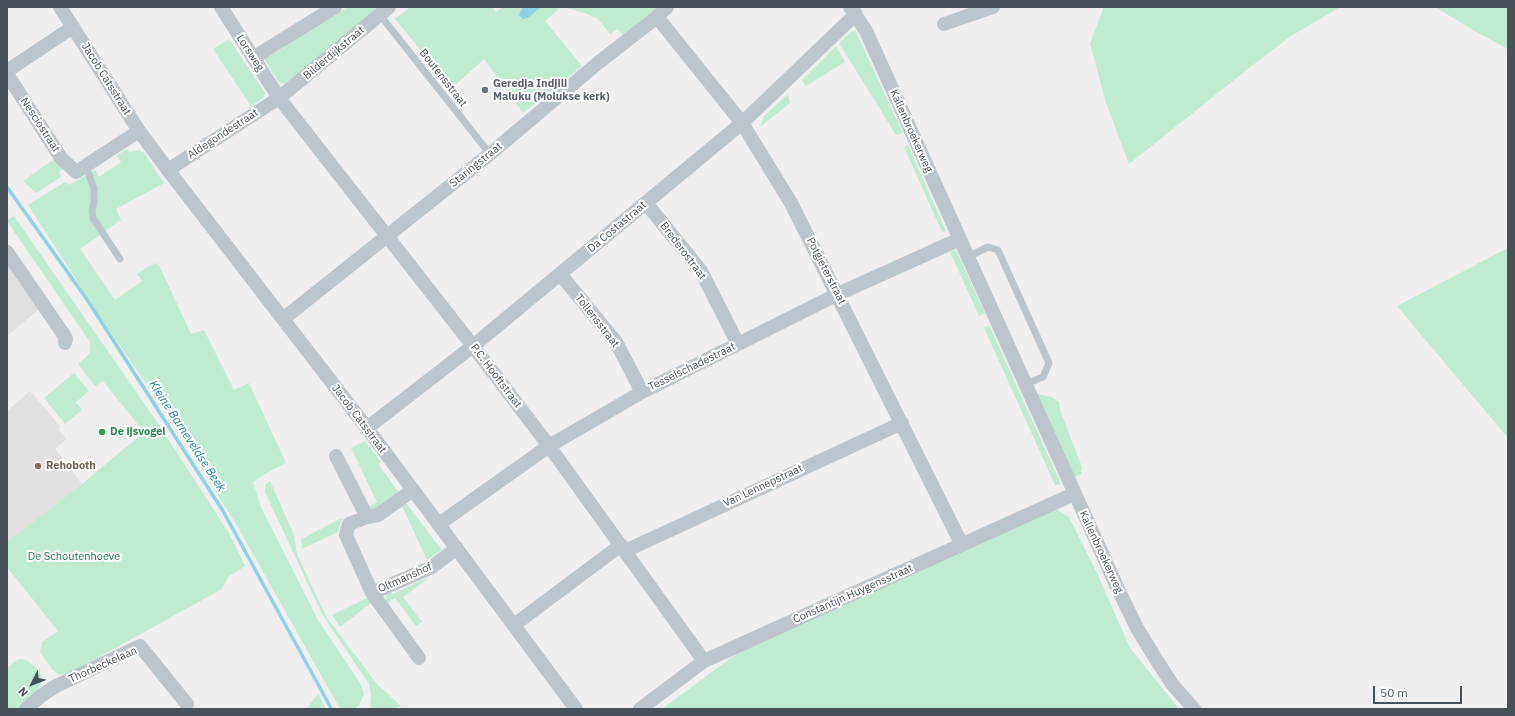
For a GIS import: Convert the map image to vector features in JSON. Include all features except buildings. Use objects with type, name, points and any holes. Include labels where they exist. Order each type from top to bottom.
[{"type":"street","name":"Jacob Catsstraat","points":[[60,7],[139,131],[367,428],[576,709]]},
{"type":"street","name":"Lorsweg","points":[[221,7],[279,98]]},
{"type":"street","points":[[253,58],[335,7]]},
{"type":"street","name":"Staringstraat","points":[[283,320],[490,154],[598,63],[657,17],[667,7]]},
{"type":"street","points":[[944,24],[993,7]]},
{"type":"street","name":"Da Costastraat","points":[[367,428],[473,346],[742,123],[853,10]]},
{"type":"street","name":"Kallenbroekerweg","points":[[853,10],[869,38],[1026,384],[1074,494],[1137,628],[1172,684],[1194,709]]},
{"type":"street","name":"Bilderdijkstraat","points":[[279,98],[384,11]]},
{"type":"street","name":"Potgieterstraat","points":[[657,17],[742,123],[791,203],[838,294],[962,545]]},
{"type":"street","points":[[7,71],[73,27]]},
{"type":"street","name":"Nesciostraat","points":[[7,74],[61,158],[81,169]]},
{"type":"street","name":"Aldegondestraat","points":[[168,170],[279,98]]},
{"type":"street","name":"P.C. Hooftstraat","points":[[279,98],[388,236],[549,446],[704,661]]},
{"type":"street","points":[[81,169],[139,131]]},
{"type":"street","name":"Brederostraat","points":[[646,203],[701,271],[738,344]]},
{"type":"street","name":"Tesselschadestraat","points":[[439,524],[549,446],[642,392],[838,294],[960,239]]},
{"type":"street","points":[[7,252],[64,334],[66,339],[65,343]]},
{"type":"street","name":"Tollensstraat","points":[[560,274],[616,342],[642,392]]},
{"type":"street","name":"Van Lennepstraat","points":[[514,625],[623,548],[902,423]]},
{"type":"street","points":[[336,456],[367,517]]},
{"type":"street","name":"Oltmanshof","points":[[413,490],[378,514],[349,524],[346,534],[372,593],[419,658]]},
{"type":"street","name":"Constantijn Huygensstraat","points":[[640,709],[704,661],[1074,494]]},
{"type":"street","name":"Oltmanshof","points":[[372,593],[432,567],[457,548]]},
{"type":"street","name":"Thorbeckelaan","points":[[26,709],[42,695],[56,686],[140,646],[187,704]]},
{"type":"lane","name":"Boutensstraat","points":[[384,11],[490,154]]},
{"type":"lane","points":[[81,169],[94,189],[92,211],[93,218],[120,259]]},
{"type":"lane","points":[[968,257],[988,247],[998,250],[1048,363],[1043,377],[1026,384]]},
{"type":"shaded area","points":[[7,263],[39,309],[7,336]]},
{"type":"shaded area","name":"Rehoboth","points":[[30,391],[60,426],[58,429],[66,439],[55,449],[82,484],[7,542],[7,411]]},
{"type":"green space","points":[[348,7],[381,7],[286,85],[279,82],[264,59],[271,51],[276,53],[314,27]]},
{"type":"green space","points":[[410,7],[492,7],[496,12],[503,7],[561,7],[545,21],[582,66],[523,113],[484,59],[452,88],[395,19]]},
{"type":"green space","points":[[564,7],[660,7],[625,37],[617,29],[610,34],[598,19]]},
{"type":"green space","points":[[1104,7],[1340,7],[1291,36],[1129,164],[1106,103],[1090,43]]},
{"type":"green space","points":[[1435,7],[1508,7],[1508,49],[1478,33]]},
{"type":"green space","points":[[855,30],[903,133],[896,135],[839,43],[850,32]]},
{"type":"green space","points":[[229,39],[265,93],[263,98],[251,106],[213,49]]},
{"type":"green space","points":[[836,46],[845,62],[806,86],[802,80]]},
{"type":"green space","points":[[788,94],[790,103],[760,127],[764,116]]},
{"type":"green space","points":[[908,145],[946,231],[942,232],[904,147]]},
{"type":"green space","points":[[127,149],[129,152],[139,150],[144,153],[164,183],[116,209],[121,220],[80,249],[115,300],[142,281],[137,274],[149,266],[158,263],[191,334],[204,330],[234,390],[249,383],[286,463],[253,482],[261,507],[318,620],[360,683],[364,694],[359,705],[354,709],[340,709],[239,529],[202,469],[167,414],[103,321],[28,205],[65,182],[69,185],[95,170],[99,177],[121,162],[117,155]]},
{"type":"green space","points":[[54,159],[65,167],[59,172],[61,177],[36,193],[23,181]]},
{"type":"green space","name":"De Schoutenhoeve","points":[[14,216],[157,422],[230,535],[245,566],[228,577],[222,589],[72,672],[59,675],[52,669],[40,652],[42,642],[58,631],[7,567],[7,542],[82,484],[144,432],[103,381],[95,386],[78,364],[90,352],[90,342],[9,224],[7,220]]},
{"type":"green space","points":[[1508,248],[1508,438],[1397,306]]},
{"type":"green space","points":[[956,250],[985,313],[979,316],[950,252]]},
{"type":"green space","points":[[989,325],[1061,484],[1055,485],[984,328]]},
{"type":"green space","points":[[74,373],[89,391],[76,402],[82,410],[65,424],[44,398]]},
{"type":"green space","points":[[1036,394],[1052,397],[1059,402],[1060,410],[1082,467],[1081,474],[1073,478]]},
{"type":"green space","points":[[365,441],[381,462],[378,464],[400,494],[373,510],[368,507],[377,502],[351,448]]},
{"type":"green space","points":[[270,481],[294,535],[297,554],[327,618],[377,684],[401,706],[395,709],[371,709],[369,684],[322,614],[265,492],[265,485]]},
{"type":"green space","points":[[406,503],[442,550],[427,560],[402,506]]},
{"type":"green space","points":[[1055,509],[1069,517],[1096,571],[1130,648],[1179,709],[662,709],[739,652]]},
{"type":"green space","points":[[342,518],[338,532],[302,549],[301,539]]},
{"type":"green space","points":[[431,576],[403,597],[422,622],[416,626],[395,598],[388,603],[386,601],[387,593],[390,592],[393,594]]},
{"type":"green space","points":[[367,598],[371,603],[340,627],[332,615]]},
{"type":"green space","points":[[21,659],[28,661],[37,669],[42,676],[42,682],[31,700],[21,709],[7,709],[7,668],[17,660]]},
{"type":"green space","points":[[318,693],[326,709],[307,709]]},
{"type":"water","points":[[523,7],[541,7],[529,17],[523,19],[519,15]]},
{"type":"waterway","name":"Kleine Barneveldse Beek","points":[[7,187],[86,298],[223,511],[331,708]]},
{"type":"place","name":"Geredja Indjili Maluku (Molukse kerk)","points":[[485,90]]},
{"type":"place","name":"De ijsvogel","points":[[102,432]]},
{"type":"place","name":"Rehoboth","points":[[38,466]]}]
